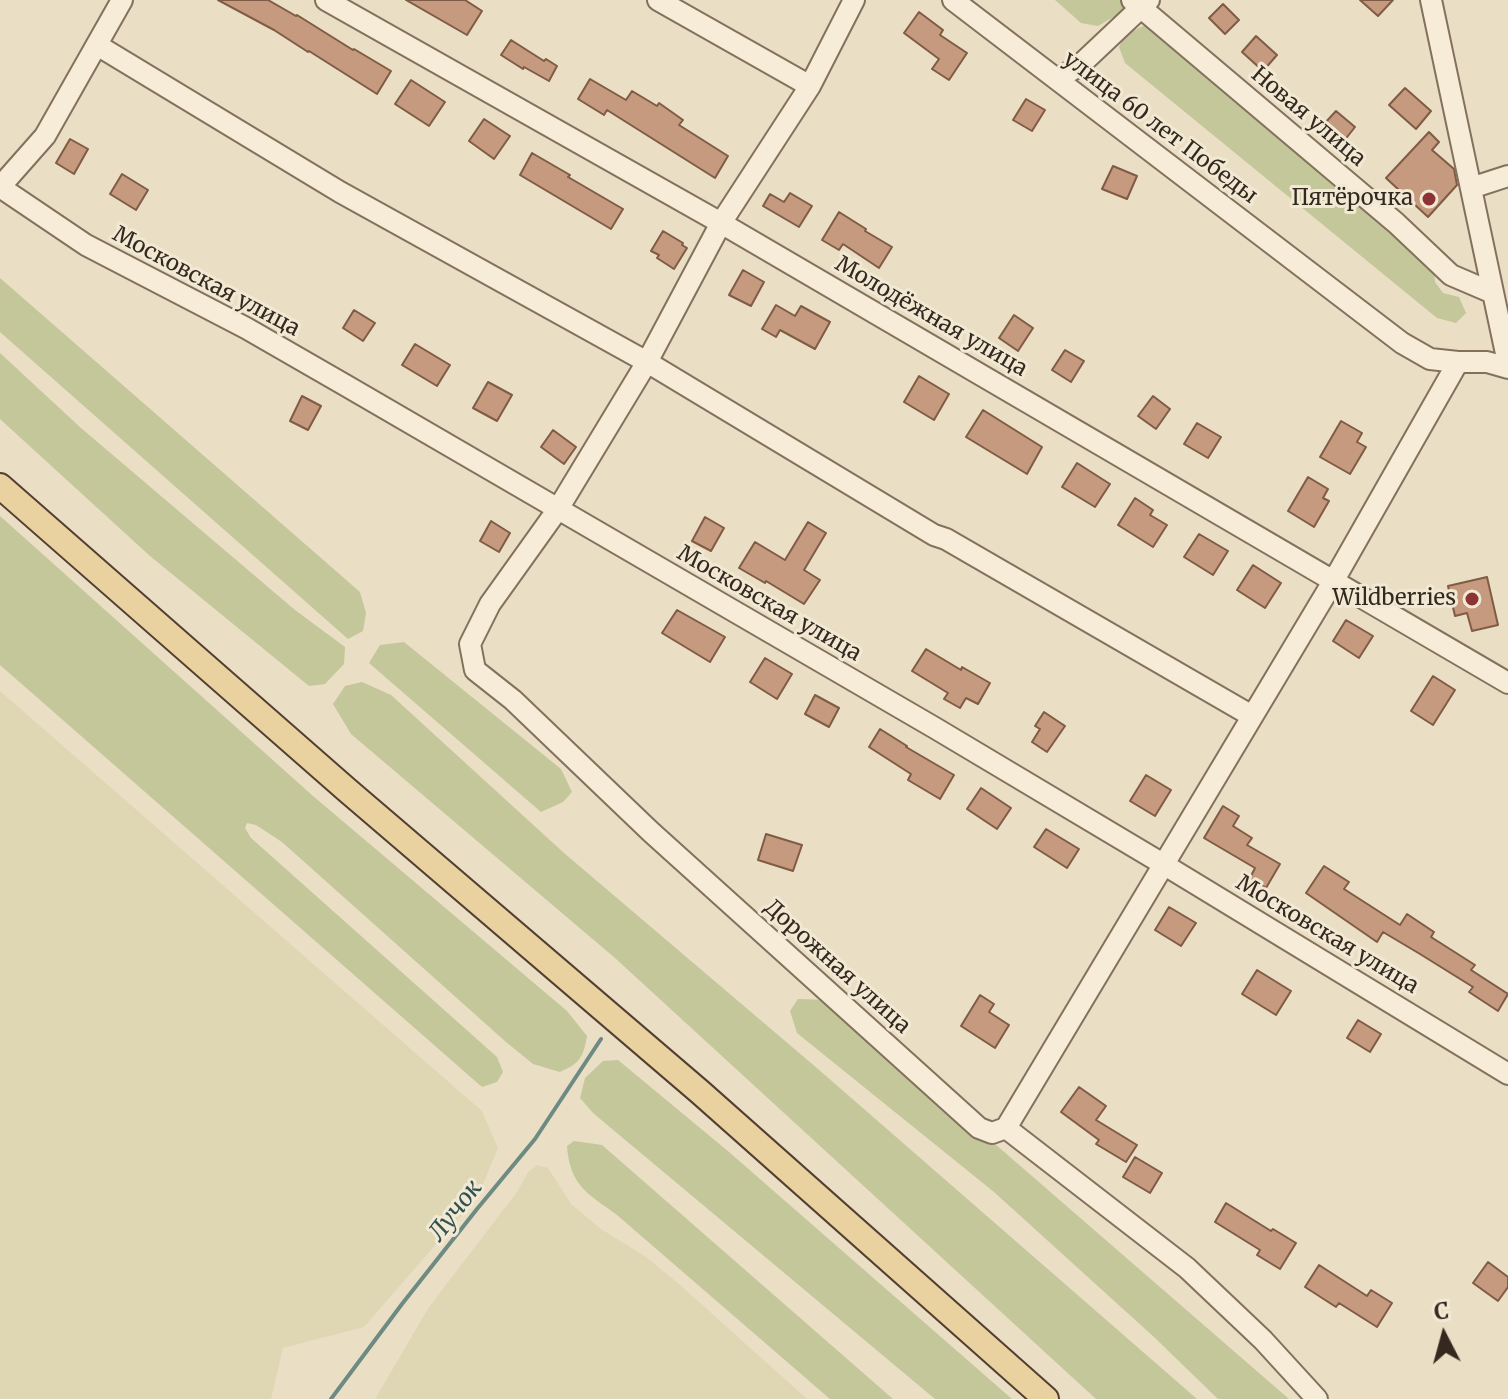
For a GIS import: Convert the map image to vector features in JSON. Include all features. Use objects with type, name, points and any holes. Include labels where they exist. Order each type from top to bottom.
[{"type":"main road","points":[[0,486],[347,790],[700,1092],[1046,1399]]},
{"type":"street","points":[[0,187],[45,136],[122,0]]},
{"type":"street","name":"Молодёжная улица","points":[[326,0],[721,223],[1508,683]]},
{"type":"street","points":[[658,0],[810,86]]},
{"type":"street","name":"Дорожная улица","points":[[854,0],[810,86],[721,223],[647,362],[558,509],[490,604],[470,644],[475,670],[513,700],[651,832],[979,1128],[992,1133],[1006,1128],[1187,1268],[1263,1340],[1317,1399]]},
{"type":"street","name":"улица 60 лет Победы","points":[[953,0],[1402,343],[1430,359],[1508,366]]},
{"type":"street","points":[[1431,0],[1508,366]]},
{"type":"street","points":[[1057,79],[1079,66],[1140,2]]},
{"type":"street","name":"Новая улица","points":[[1140,2],[1396,223],[1451,275],[1493,293]]},
{"type":"street","points":[[97,45],[340,192],[647,362],[934,535],[946,539],[1252,716]]},
{"type":"street","points":[[1471,188],[1508,176]]},
{"type":"street","name":"Московская улица","points":[[0,187],[86,245],[246,328],[935,728],[1508,1074]]},
{"type":"street","points":[[1006,1128],[1334,580],[1458,362]]},
{"type":"shaded area","points":[[0,691],[482,1111],[498,1148],[478,1196],[364,1327],[283,1348],[271,1399],[0,1399]]},
{"type":"shaded area","points":[[537,1165],[548,1168],[571,1204],[679,1284],[807,1399],[375,1399],[429,1307],[517,1192],[528,1172]]},
{"type":"green space","points":[[1055,0],[1123,0],[1127,3],[1122,12],[1098,26],[1081,23]]},
{"type":"green space","points":[[1149,23],[1433,262],[1435,282],[1443,293],[1459,297],[1466,313],[1456,323],[1437,318],[1125,63],[1119,47],[1125,35]]},
{"type":"green space","points":[[0,278],[360,592],[366,613],[363,631],[348,639],[0,332]]},
{"type":"green space","points":[[0,353],[81,428],[295,610],[345,647],[344,664],[325,684],[309,686],[150,556],[0,419]]},
{"type":"green space","points":[[0,516],[313,796],[567,1011],[587,1036],[582,1055],[576,1062],[560,1072],[533,1064],[282,842],[256,825],[247,823],[245,828],[251,838],[497,1057],[503,1072],[497,1082],[482,1087],[0,665]]},
{"type":"green space","points":[[404,642],[561,769],[572,792],[563,802],[541,812],[369,663],[380,645]]},
{"type":"green space","points":[[362,682],[391,695],[564,853],[1197,1399],[1096,1399],[615,958],[351,734],[333,704],[345,686]]},
{"type":"green space","points":[[798,999],[829,1000],[1289,1399],[1218,1399],[994,1192],[797,1033],[790,1011]]},
{"type":"green space","points":[[618,1060],[729,1152],[1012,1399],[935,1399],[593,1113],[580,1098],[585,1078],[603,1061]]},
{"type":"green space","points":[[574,1141],[602,1145],[893,1399],[830,1399],[582,1187],[569,1160],[567,1146]]},
{"type":"building","points":[[218,0],[268,0],[391,71],[377,94],[274,30]]},
{"type":"building","points":[[406,0],[465,0],[482,11],[467,35]]},
{"type":"building","points":[[1360,0],[1393,0],[1378,16]]},
{"type":"building","points":[[1223,4],[1239,20],[1225,34],[1209,18]]},
{"type":"building","points":[[919,12],[943,30],[940,35],[967,53],[949,80],[932,69],[939,59],[904,33]]},
{"type":"building","points":[[1256,36],[1277,55],[1263,71],[1242,52]]},
{"type":"building","points":[[511,40],[557,66],[549,81],[501,55]]},
{"type":"building","points":[[590,79],[626,100],[632,91],[657,106],[659,103],[683,120],[679,125],[728,156],[715,178],[607,110],[604,115],[578,99]]},
{"type":"building","points":[[411,80],[445,102],[429,126],[395,104]]},
{"type":"building","points":[[1405,88],[1431,111],[1416,129],[1389,105]]},
{"type":"building","points":[[1026,99],[1045,110],[1032,131],[1013,120]]},
{"type":"building","points":[[1336,111],[1355,127],[1344,141],[1324,124]]},
{"type":"building","points":[[484,119],[510,136],[494,159],[469,141]]},
{"type":"building","points":[[1429,132],[1439,142],[1432,150],[1454,169],[1457,185],[1428,217],[1386,178]]},
{"type":"building","points":[[70,139],[88,149],[74,174],[56,163]]},
{"type":"building","points":[[532,153],[623,209],[611,229],[520,175]]},
{"type":"building","points":[[1113,166],[1137,176],[1127,199],[1102,189]]},
{"type":"building","points":[[122,174],[148,190],[136,210],[110,194]]},
{"type":"building","points":[[790,193],[812,206],[799,227],[763,206],[770,194],[784,202]]},
{"type":"building","points":[[839,212],[892,247],[879,268],[843,244],[839,250],[822,240]]},
{"type":"building","points":[[663,231],[687,248],[674,269],[651,251]]},
{"type":"building","points":[[743,270],[764,282],[751,306],[729,295]]},
{"type":"building","points":[[776,305],[795,316],[801,306],[830,322],[815,349],[780,330],[776,337],[762,329]]},
{"type":"building","points":[[354,310],[375,323],[363,341],[343,328]]},
{"type":"building","points":[[1014,315],[1033,328],[1018,351],[999,338]]},
{"type":"building","points":[[415,344],[450,365],[437,386],[402,365]]},
{"type":"building","points":[[1065,350],[1084,361],[1071,382],[1052,370]]},
{"type":"building","points":[[919,376],[949,394],[934,420],[904,402]]},
{"type":"building","points":[[488,382],[512,395],[497,421],[473,408]]},
{"type":"building","points":[[302,396],[321,406],[308,430],[290,421]]},
{"type":"building","points":[[1153,396],[1170,409],[1156,429],[1138,416]]},
{"type":"building","points":[[983,410],[1042,447],[1027,474],[966,437]]},
{"type":"building","points":[[1341,421],[1362,433],[1357,442],[1366,447],[1350,474],[1320,457]]},
{"type":"building","points":[[1197,423],[1221,437],[1208,458],[1184,444]]},
{"type":"building","points":[[553,430],[576,447],[564,464],[541,447]]},
{"type":"building","points":[[1077,463],[1110,484],[1095,507],[1062,487]]},
{"type":"building","points":[[1308,477],[1328,489],[1323,498],[1329,501],[1314,527],[1288,511]]},
{"type":"building","points":[[1135,498],[1153,510],[1150,515],[1167,525],[1153,547],[1118,525]]},
{"type":"building","points":[[705,517],[724,528],[711,551],[692,541]]},
{"type":"building","points":[[491,521],[510,533],[499,552],[480,541]]},
{"type":"building","points":[[808,522],[826,533],[804,570],[820,580],[804,604],[739,568],[755,542],[785,560]]},
{"type":"building","points":[[1199,534],[1228,551],[1213,575],[1184,557]]},
{"type":"building","points":[[1253,565],[1281,583],[1265,608],[1237,590]]},
{"type":"building","name":"Wildberries","points":[[1487,577],[1498,625],[1472,631],[1467,613],[1455,616],[1448,586]]},
{"type":"building","points":[[677,610],[725,637],[710,662],[662,633]]},
{"type":"building","points":[[1346,620],[1373,636],[1359,658],[1333,641]]},
{"type":"building","points":[[926,649],[990,683],[978,704],[966,698],[960,708],[944,699],[948,693],[912,671]]},
{"type":"building","points":[[765,658],[792,674],[777,699],[750,682]]},
{"type":"building","points":[[1433,676],[1455,690],[1433,725],[1411,711]]},
{"type":"building","points":[[815,695],[839,708],[829,727],[805,714]]},
{"type":"building","points":[[1044,712],[1065,726],[1047,752],[1032,742],[1040,729],[1035,726]]},
{"type":"building","points":[[880,729],[954,775],[940,799],[908,780],[911,774],[869,747]]},
{"type":"building","points":[[1146,775],[1171,790],[1155,816],[1130,801]]},
{"type":"building","points":[[981,788],[1011,808],[997,829],[967,809]]},
{"type":"building","points":[[1223,806],[1239,816],[1233,826],[1252,838],[1247,845],[1280,864],[1266,888],[1250,878],[1255,868],[1204,838]]},
{"type":"building","points":[[1046,829],[1079,849],[1067,868],[1034,847]]},
{"type":"building","points":[[766,834],[802,845],[793,871],[758,860]]},
{"type":"building","points":[[1324,866],[1349,882],[1344,889],[1400,925],[1407,914],[1434,932],[1431,937],[1475,965],[1471,970],[1508,994],[1498,1011],[1469,992],[1473,987],[1420,954],[1383,932],[1377,942],[1306,893]]},
{"type":"building","points":[[1169,907],[1196,923],[1181,946],[1155,930]]},
{"type":"building","points":[[1257,970],[1291,991],[1276,1015],[1242,994]]},
{"type":"building","points":[[980,995],[994,1004],[989,1012],[1009,1025],[995,1048],[961,1026]]},
{"type":"building","points":[[1358,1020],[1381,1034],[1370,1052],[1347,1038]]},
{"type":"building","points":[[1079,1087],[1106,1106],[1096,1120],[1137,1145],[1126,1162],[1096,1144],[1099,1140],[1061,1112]]},
{"type":"building","points":[[1135,1157],[1162,1173],[1150,1193],[1123,1177]]},
{"type":"building","points":[[1226,1203],[1296,1243],[1280,1269],[1257,1255],[1260,1250],[1215,1222]]},
{"type":"building","points":[[1488,1262],[1508,1277],[1508,1287],[1498,1301],[1473,1283]]},
{"type":"building","points":[[1319,1265],[1367,1296],[1371,1290],[1392,1303],[1377,1327],[1339,1303],[1336,1307],[1305,1287]]},
{"type":"waterway","name":"Лучок","points":[[331,1399],[402,1304],[535,1139],[601,1039]]},
{"type":"place","name":"Пятёрочка","points":[[1429,199]]},
{"type":"place","name":"Wildberries","points":[[1472,599]]}]
